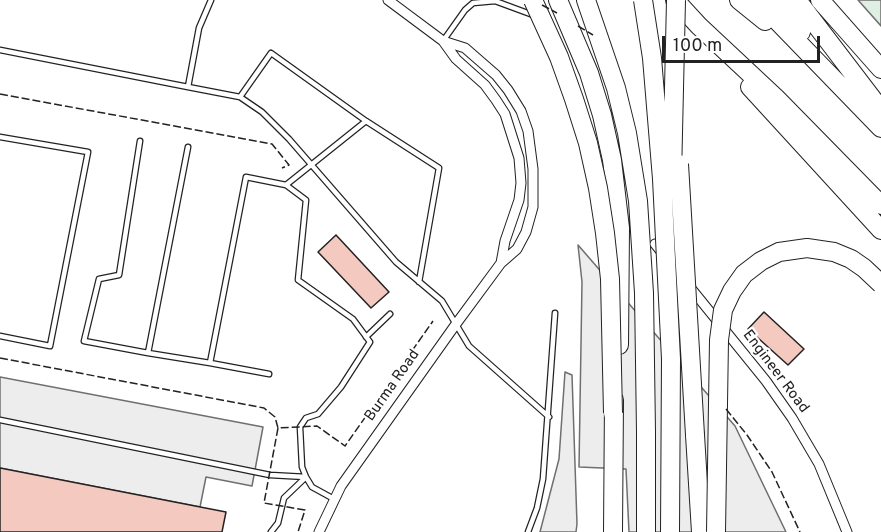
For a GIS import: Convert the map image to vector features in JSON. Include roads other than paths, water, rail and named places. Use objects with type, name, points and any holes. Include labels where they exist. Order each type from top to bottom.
[{"type":"highway","points":[[532,0],[559,57],[588,143],[605,233],[610,279],[613,532]]},
{"type":"highway","points":[[558,0],[596,93],[615,182],[620,228],[620,298],[619,345],[613,413]]},
{"type":"highway","points":[[586,0],[616,88],[627,133],[638,201],[644,293],[645,532]]},
{"type":"highway","points":[[643,0],[650,41],[662,179],[671,359]]},
{"type":"highway","points":[[676,0],[768,108],[881,230]]},
{"type":"highway","points":[[676,0],[676,81],[682,227],[701,532]]},
{"type":"highway","points":[[739,0],[844,88]]},
{"type":"highway","points":[[757,0],[844,88]]},
{"type":"highway","points":[[767,0],[881,128]]},
{"type":"highway","points":[[778,0],[844,88]]},
{"type":"highway","points":[[797,0],[881,110]]},
{"type":"highway","points":[[820,0],[881,69]]},
{"type":"highway","points":[[699,26],[776,98],[881,205]]},
{"type":"highway","points":[[670,532],[672,150],[676,81]]},
{"type":"highway","points":[[716,532],[719,340],[723,310],[732,291],[744,274],[761,261],[779,252],[807,248],[825,250],[850,259],[881,284]]},
{"type":"street","name":"Burma Road","points":[[388,0],[443,41],[456,59],[485,85],[505,114],[519,158],[521,183],[519,200],[505,241],[501,263]]},
{"type":"street","name":"Burma Road","points":[[319,532],[341,486],[501,263],[517,249],[526,232],[533,207],[533,169],[528,131],[513,97],[496,75],[465,48],[443,41]]},
{"type":"street","name":"Engineer Road","points":[[655,244],[766,381],[792,418],[819,464],[848,532]]},
{"type":"lane","points":[[188,87],[199,28],[211,0]]},
{"type":"lane","points":[[465,0],[468,6]]},
{"type":"lane","points":[[443,41],[468,6],[481,1],[495,1],[550,22]]},
{"type":"lane","points":[[0,50],[240,98],[262,112],[289,139],[310,166],[396,262],[442,302],[469,346],[549,417]]},
{"type":"lane","points":[[240,98],[271,53],[366,121],[439,168],[419,282]]},
{"type":"lane","points":[[286,185],[366,121]]},
{"type":"lane","points":[[0,137],[88,153],[50,346],[0,336]]},
{"type":"lane","points":[[140,141],[118,274],[99,279],[84,341],[269,374]]},
{"type":"lane","points":[[148,352],[188,147]]},
{"type":"lane","points":[[210,363],[246,177],[286,185],[306,200],[298,280],[353,320],[370,342],[341,387],[318,414],[306,418],[300,427],[302,467],[306,477],[312,487],[334,499]]},
{"type":"lane","points":[[528,532],[537,508],[543,479],[555,313]]},
{"type":"lane","points":[[366,337],[390,314]]},
{"type":"lane","points":[[0,420],[270,475],[306,477]]},
{"type":"lane","points":[[271,532],[278,524],[284,498],[306,477]]}]
